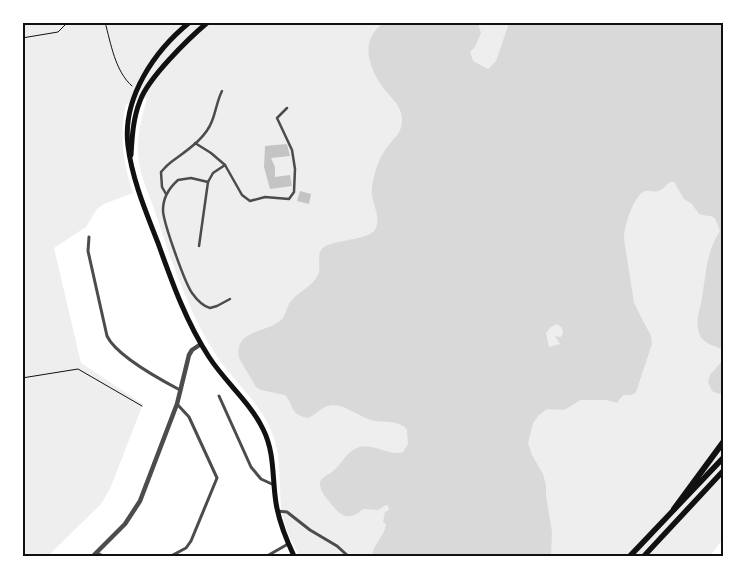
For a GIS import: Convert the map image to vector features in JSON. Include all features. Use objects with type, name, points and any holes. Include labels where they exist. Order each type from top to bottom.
[{"type":"highway","points":[[674,509],[724,441]]},
{"type":"main road","points":[[190,22],[173,38],[145,73],[137,90],[130,114],[127,134],[128,149],[135,180],[170,276],[201,344],[216,367],[251,410],[262,427],[270,451],[277,510],[294,556]]},
{"type":"main road","points":[[131,158],[137,112],[144,92],[162,69],[208,22]]},
{"type":"main road","points":[[630,556],[724,457]]},
{"type":"main road","points":[[644,556],[724,470]]},
{"type":"street","points":[[166,194],[162,187],[161,172],[195,143],[212,122],[216,102],[222,91]]},
{"type":"street","points":[[195,143],[212,153],[225,165],[242,195],[250,201],[265,198],[289,199],[294,192],[294,160],[290,142],[277,118],[287,108]]},
{"type":"street","points":[[199,246],[208,182],[212,174],[225,165]]},
{"type":"street","points":[[208,182],[191,178],[182,178],[176,181],[166,194],[162,209],[164,220],[190,289],[199,301],[208,308],[230,299]]},
{"type":"street","points":[[89,237],[88,251],[107,336],[110,342],[121,353],[181,391]]},
{"type":"street","points":[[95,555],[125,524],[138,506],[177,404],[190,354],[192,350],[201,344]]},
{"type":"street","points":[[218,396],[249,464],[261,479],[274,485]]},
{"type":"street","points":[[171,556],[186,548],[192,541],[217,478],[190,417],[177,404]]},
{"type":"street","points":[[277,510],[287,512],[313,532],[337,546],[348,556]]},
{"type":"street","points":[[267,556],[289,544]]},
{"type":"street","points":[[95,555],[103,556]]},
{"type":"path","points":[[22,38],[58,32],[68,22]]},
{"type":"path","points":[[105,22],[112,50],[118,64],[130,84],[137,90]]},
{"type":"path","points":[[22,378],[78,369],[142,406]]},
{"type":"shaded area","points":[[22,23],[723,23],[724,538],[710,556],[299,556],[282,514],[277,449],[270,428],[251,398],[214,352],[195,318],[173,264],[144,182],[139,161],[138,140],[147,98],[126,104],[124,115],[123,149],[133,193],[104,204],[97,209],[86,227],[54,248],[81,363],[143,404],[110,489],[101,504],[48,556],[23,556]]},
{"type":"shaded area","points":[[384,23],[478,23],[481,33],[475,47],[470,52],[473,61],[488,69],[496,61],[509,23],[723,23],[723,350],[703,340],[699,333],[698,324],[709,255],[720,231],[716,221],[713,217],[699,214],[692,204],[684,199],[674,182],[670,182],[663,189],[654,192],[643,192],[635,201],[629,214],[624,239],[634,303],[651,336],[652,344],[636,392],[632,395],[623,395],[617,403],[607,400],[581,400],[564,410],[547,409],[533,423],[528,443],[532,455],[543,474],[546,485],[552,532],[551,556],[372,556],[374,548],[385,528],[386,524],[383,522],[385,512],[389,510],[388,506],[386,505],[378,510],[363,509],[353,516],[344,516],[336,510],[324,495],[320,482],[355,449],[367,446],[397,453],[403,452],[408,444],[407,430],[397,423],[375,421],[348,409],[332,405],[325,407],[308,418],[297,414],[285,395],[261,390],[256,387],[239,358],[239,348],[242,341],[254,332],[277,323],[283,318],[291,301],[315,279],[319,271],[319,256],[324,247],[368,235],[376,228],[377,219],[372,195],[373,181],[381,157],[401,129],[402,117],[397,105],[378,81],[370,63],[369,45],[371,37]],"holes":[[[557,324],[562,328],[563,333],[561,337],[555,336],[560,344],[549,347],[546,333]]]},
{"type":"shaded area","points":[[723,360],[723,392],[719,394],[712,391],[708,382],[710,375]]},
{"type":"building","points":[[287,144],[290,156],[271,158],[275,167],[275,177],[290,175],[292,186],[270,189],[264,167],[265,146]]},
{"type":"building","points":[[300,191],[311,194],[309,204],[297,201]]}]
